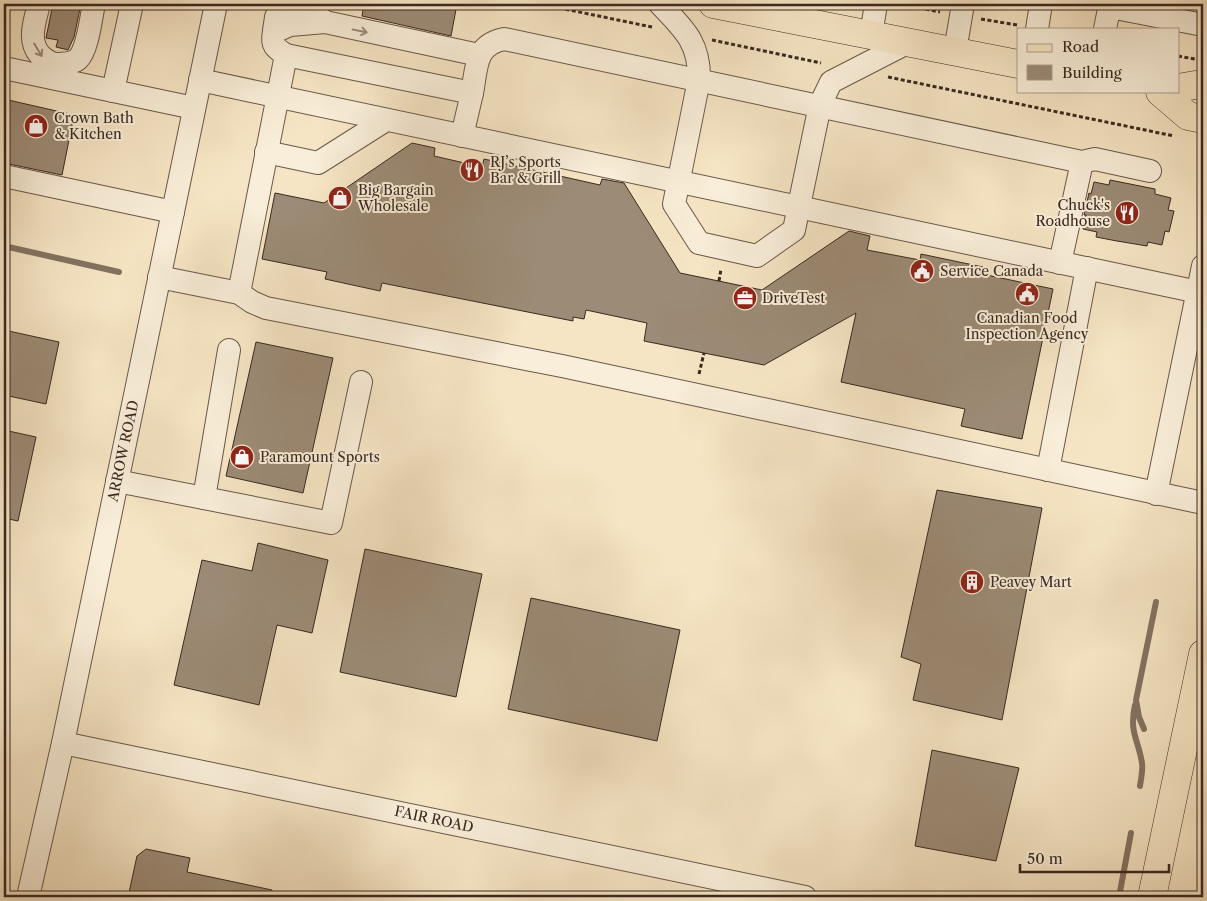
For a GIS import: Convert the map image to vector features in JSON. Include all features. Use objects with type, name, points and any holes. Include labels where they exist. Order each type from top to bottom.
[{"type":"main road","points":[[713,4],[1017,64]]},
{"type":"main road","points":[[1180,88],[1195,85],[1203,86]]},
{"type":"main road","points":[[1166,92],[1188,116],[1203,119]]},
{"type":"main road","points":[[1152,897],[1203,654]]},
{"type":"street","points":[[39,4],[32,37],[34,49],[43,59],[53,64],[67,64],[78,59],[84,47],[94,4]]},
{"type":"street","points":[[113,91],[132,4]]},
{"type":"street","name":"ARROW ROAD","points":[[28,897],[63,743],[216,4]]},
{"type":"street","points":[[660,4],[689,35],[700,64],[699,80],[674,204],[699,243],[757,256],[794,230],[820,105],[831,82],[906,43]]},
{"type":"street","points":[[871,36],[876,4]]},
{"type":"street","points":[[955,51],[963,4]]},
{"type":"street","points":[[1037,28],[1041,4]]},
{"type":"street","points":[[1105,28],[1110,5],[1203,25]]},
{"type":"street","points":[[472,93],[286,56],[276,48],[272,40],[274,32],[290,25],[325,22],[479,55]]},
{"type":"street","points":[[462,136],[479,55],[486,46],[493,42],[504,40],[820,105],[1082,162],[1095,159],[1150,171]]},
{"type":"street","points":[[239,293],[286,56]]},
{"type":"street","points":[[4,68],[194,108]]},
{"type":"street","points":[[200,80],[1201,292]]},
{"type":"street","points":[[266,152],[318,163],[386,120]]},
{"type":"street","points":[[1060,263],[1082,162]]},
{"type":"street","points":[[4,176],[173,212]]},
{"type":"street","points":[[1156,494],[1201,292],[1203,266]]},
{"type":"street","points":[[1048,470],[1087,268]]},
{"type":"street","points":[[159,277],[239,293],[252,302],[266,308],[562,366],[1203,504]]},
{"type":"street","points":[[204,498],[230,350]]},
{"type":"street","points":[[117,481],[331,522],[361,382]]},
{"type":"street","name":"FAIR ROAD","points":[[63,743],[731,890],[805,897]]},
{"type":"path","points":[[1180,56],[1203,61]]},
{"type":"building","points":[[53,4],[81,4],[74,37],[68,50],[56,47],[58,40],[46,38]]},
{"type":"building","points":[[364,4],[457,4],[451,36],[362,16]]},
{"type":"building","points":[[4,99],[74,115],[62,175],[4,163]]},
{"type":"building","points":[[412,143],[435,148],[434,156],[482,167],[484,159],[600,185],[602,179],[624,183],[680,273],[762,290],[849,231],[870,236],[867,250],[920,260],[921,254],[983,267],[982,274],[1053,289],[1022,439],[961,426],[965,409],[841,382],[856,313],[764,365],[644,341],[647,323],[586,310],[584,319],[573,317],[573,321],[382,283],[380,291],[325,279],[327,272],[262,259],[275,193],[324,203]]},
{"type":"building","name":"Chuck's Roadhouse","points":[[1110,180],[1155,189],[1155,194],[1171,198],[1168,210],[1174,211],[1169,232],[1165,231],[1162,245],[1148,242],[1147,246],[1096,237],[1097,232],[1083,229],[1089,193],[1091,194],[1094,182],[1109,185]]},
{"type":"building","points":[[4,330],[59,342],[46,404],[4,395]]},
{"type":"building","points":[[256,342],[333,358],[303,493],[226,476]]},
{"type":"building","points":[[4,430],[36,437],[18,521],[4,518]]},
{"type":"building","name":"Peavey Mart","points":[[937,490],[1042,508],[1002,720],[913,700],[921,664],[901,657]]},
{"type":"building","points":[[258,543],[328,560],[312,633],[277,625],[259,705],[174,685],[202,560],[252,571]]},
{"type":"building","points":[[365,549],[482,574],[456,697],[340,672]]},
{"type":"building","points":[[531,598],[680,630],[657,741],[508,709]]},
{"type":"building","points":[[932,750],[1019,768],[996,861],[915,846]]},
{"type":"building","points":[[146,849],[190,858],[187,872],[272,890],[271,897],[128,897],[137,856]]},
{"type":"waterway","points":[[4,246],[119,272]]},
{"type":"waterway","points":[[1144,729],[1139,717],[1136,700],[1156,602]]},
{"type":"waterway","points":[[1135,705],[1133,722],[1142,766],[1140,786]]},
{"type":"waterway","points":[[1119,897],[1131,833]]},
{"type":"place","name":"Crown Bath & Kitchen","points":[[36,126]]},
{"type":"place","name":"RJ’s Sports Bar & Grill","points":[[472,170]]},
{"type":"place","name":"Big Bargain Wholesale","points":[[340,198]]},
{"type":"place","name":"Chuck's Roadhouse","points":[[1127,213]]},
{"type":"place","name":"Service Canada","points":[[922,271]]},
{"type":"place","name":"Canadian Food Inspection Agency","points":[[1027,294]]},
{"type":"place","name":"DriveTest","points":[[745,298]]},
{"type":"place","name":"Paramount Sports","points":[[242,457]]},
{"type":"place","name":"Peavey Mart","points":[[972,582]]}]
